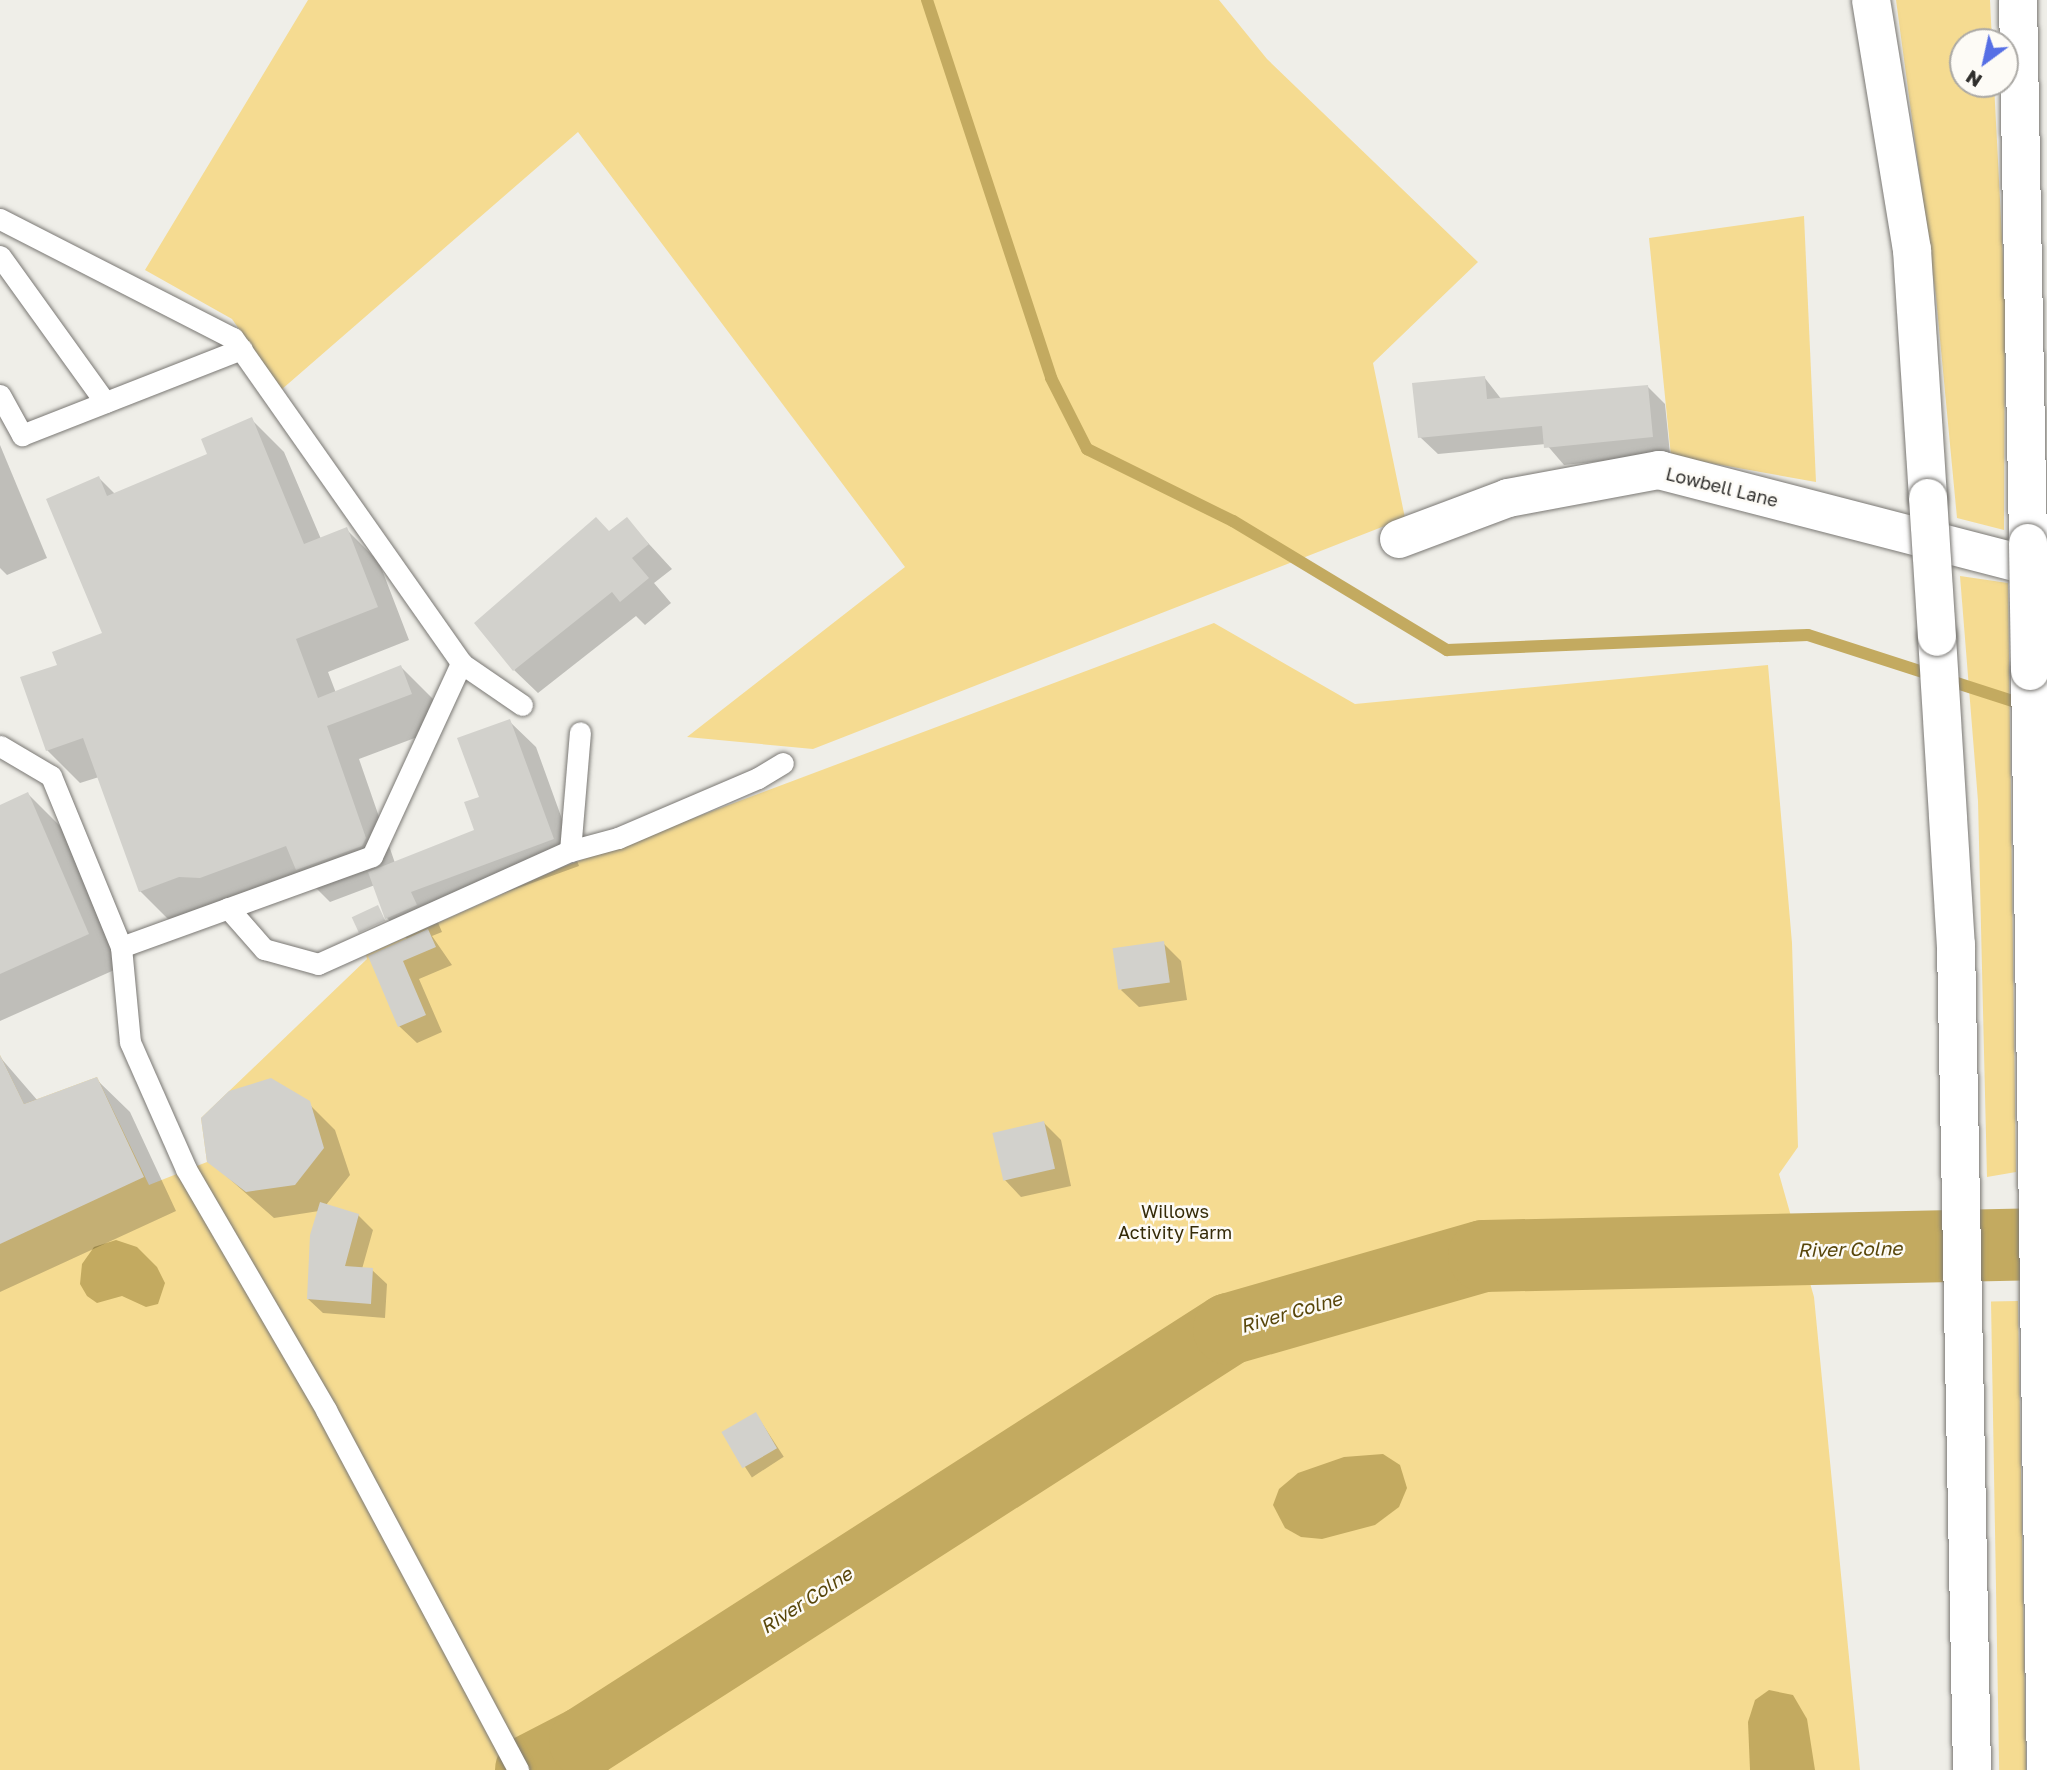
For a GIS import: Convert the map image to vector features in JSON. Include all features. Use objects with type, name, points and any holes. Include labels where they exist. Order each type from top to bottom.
[{"type":"main road","points":[[1871,0],[1912,250],[1956,945],[1972,1770]]},
{"type":"main road","points":[[2018,0],[2038,556],[2030,671],[2046,1770]]},
{"type":"main road","name":"Lowbell Lane","points":[[1399,539],[1508,498],[1659,470],[2038,556]]},
{"type":"lane","points":[[0,219],[233,338],[461,663],[522,705]]},
{"type":"lane","points":[[0,259],[106,402]]},
{"type":"lane","points":[[0,395],[22,435],[242,349]]},
{"type":"lane","points":[[121,947],[372,856],[461,663]]},
{"type":"lane","points":[[570,851],[580,732]]},
{"type":"lane","points":[[0,747],[51,776],[121,947],[130,1042],[186,1168],[326,1410],[518,1770]]},
{"type":"lane","points":[[228,908],[264,949],[318,964],[570,851],[618,838],[783,763]]},
{"type":"green space","points":[[308,0],[1219,0],[1267,59],[1478,262],[1373,363],[1405,518],[813,749],[687,737],[905,567],[578,132],[281,390],[232,319],[145,270]]},
{"type":"green space","points":[[1896,0],[1990,0],[1991,28],[1949,28],[1949,98],[1995,98],[2005,296],[2004,530],[1957,518],[1936,297]]},
{"type":"green space","points":[[1804,216],[1816,482],[1671,456],[1649,238]]},
{"type":"green space","points":[[1960,576],[2008,583],[2016,1172],[1987,1177],[1978,801]]},
{"type":"green space","name":"Willows Activity Farm","points":[[1214,623],[1355,704],[1768,665],[1792,943],[1798,1147],[1779,1174],[1814,1297],[1860,1770],[0,1770],[0,1055],[24,1104],[97,1077],[149,1185],[207,1162],[201,1118],[367,959],[366,955],[563,867]]},
{"type":"green space","points":[[1991,1301],[2018,1301],[2026,1770],[1999,1770]]},
{"type":"shaded area","points":[[116,1240],[137,1247],[157,1267],[165,1283],[158,1304],[146,1307],[122,1296],[97,1303],[87,1296],[80,1284],[82,1264],[94,1247]]},
{"type":"shaded area","points":[[1383,1454],[1400,1465],[1407,1488],[1399,1507],[1375,1525],[1322,1539],[1301,1537],[1285,1528],[1273,1505],[1279,1489],[1298,1473],[1344,1457]]},
{"type":"shaded area","points":[[1769,1690],[1793,1695],[1807,1719],[1815,1770],[1750,1770],[1748,1722],[1755,1700]]},
{"type":"building","points":[[1485,376],[1487,399],[1648,385],[1653,437],[1544,448],[1542,426],[1418,438],[1412,383]]},
{"type":"building","points":[[252,417],[304,544],[347,527],[378,607],[296,639],[318,698],[401,665],[412,694],[327,726],[366,838],[362,846],[296,870],[286,846],[200,878],[179,877],[139,892],[83,738],[46,751],[20,677],[57,665],[52,652],[102,633],[46,499],[99,476],[107,496],[207,454],[201,439]]},
{"type":"building","points":[[596,517],[609,531],[627,517],[649,544],[632,558],[649,578],[620,602],[612,592],[513,671],[474,623]]},
{"type":"building","points":[[510,719],[554,839],[411,892],[417,905],[385,919],[368,872],[474,830],[464,802],[479,797],[457,738]]},
{"type":"building","points":[[28,792],[89,934],[0,974],[0,805]]},
{"type":"building","points":[[378,905],[385,920],[359,933],[352,917]]},
{"type":"building","points":[[428,929],[436,947],[403,961],[426,1015],[398,1027],[368,956]]},
{"type":"building","points":[[1164,941],[1170,983],[1118,990],[1113,948]]},
{"type":"building","points":[[0,1055],[24,1104],[97,1077],[144,1177],[0,1244]]},
{"type":"building","points":[[271,1078],[310,1101],[324,1148],[295,1185],[246,1192],[207,1162],[201,1118],[229,1091]]},
{"type":"building","points":[[1044,1121],[1055,1169],[1003,1181],[992,1133]]},
{"type":"building","points":[[320,1202],[359,1214],[345,1266],[373,1268],[371,1304],[307,1299],[310,1235]]},
{"type":"building","points":[[756,1412],[777,1448],[742,1468],[721,1432]]},
{"type":"waterway","points":[[927,0],[1051,378],[1087,449],[1233,521],[1447,650],[1808,635],[2025,705]]},
{"type":"waterway","name":"River Colne","points":[[531,1770],[585,1742],[1229,1329],[1484,1256],[2047,1244]]}]
